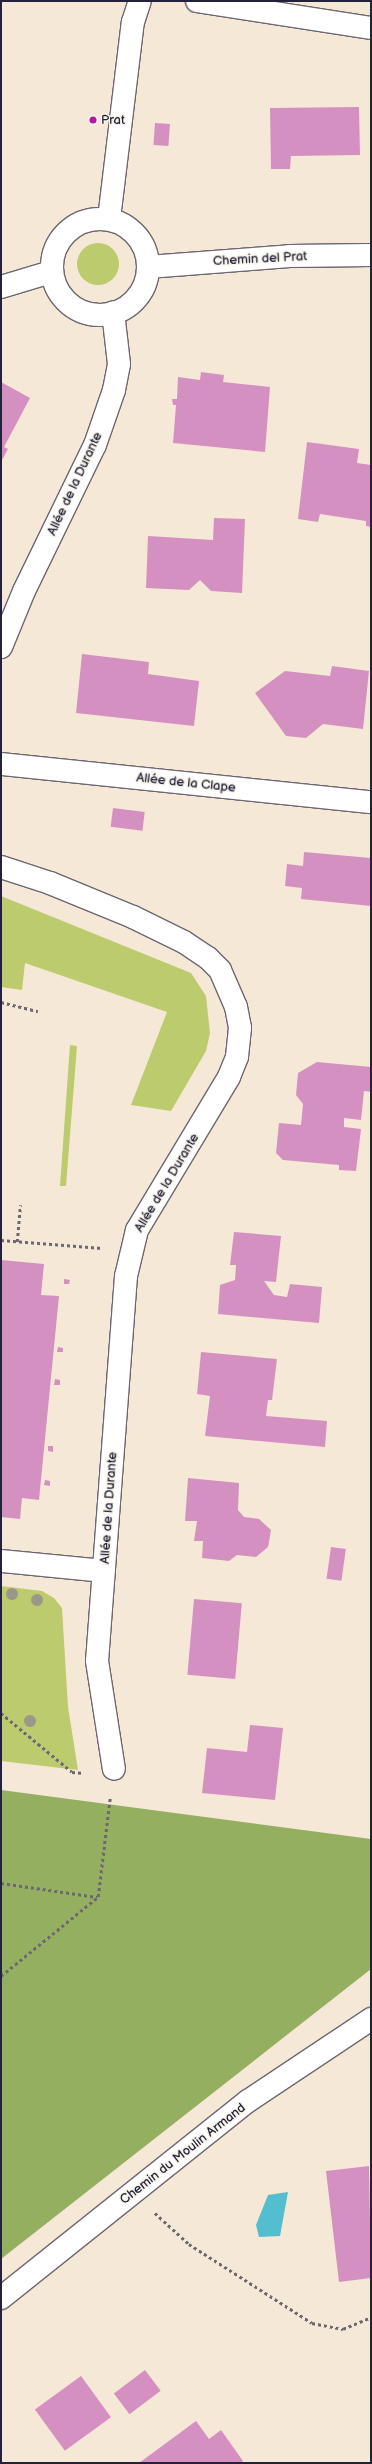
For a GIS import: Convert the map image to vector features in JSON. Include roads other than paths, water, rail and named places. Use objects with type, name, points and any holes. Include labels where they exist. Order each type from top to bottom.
[{"type":"street","points":[[109,219],[133,22],[140,1]]},
{"type":"street","points":[[198,1],[245,5],[371,28]]},
{"type":"street","points":[[95,219],[109,219],[124,225],[137,236],[145,250],[148,267],[144,286],[134,301],[120,311],[104,315],[80,311],[66,302],[56,288],[52,272],[56,247],[65,233],[79,223],[95,219]]},
{"type":"street","name":"Chemin del Prat","points":[[148,267],[290,256],[371,255]]},
{"type":"street","points":[[1,287],[52,272]]},
{"type":"street","name":"Allée de la Durante","points":[[1,647],[24,591],[95,445],[114,390],[119,364],[113,312]]},
{"type":"street","name":"Allée de la Clape","points":[[1,764],[371,802]]},
{"type":"street","name":"Allée de la Durante","points":[[1,867],[50,883],[133,917],[184,942],[208,958],[220,970],[236,1007],[240,1039],[229,1078],[148,1210],[130,1251],[126,1276],[97,1661],[114,1769]]},
{"type":"street","points":[[1,1561],[104,1571]]},
{"type":"street","name":"Chemin du Moulin Armand","points":[[1,2298],[248,2102],[371,2019]]},
{"type":"water","points":[[288,2192],[280,2236],[259,2237],[256,2225],[268,2195]]},
{"type":"place","name":"Prat","points":[[93,120]]}]
